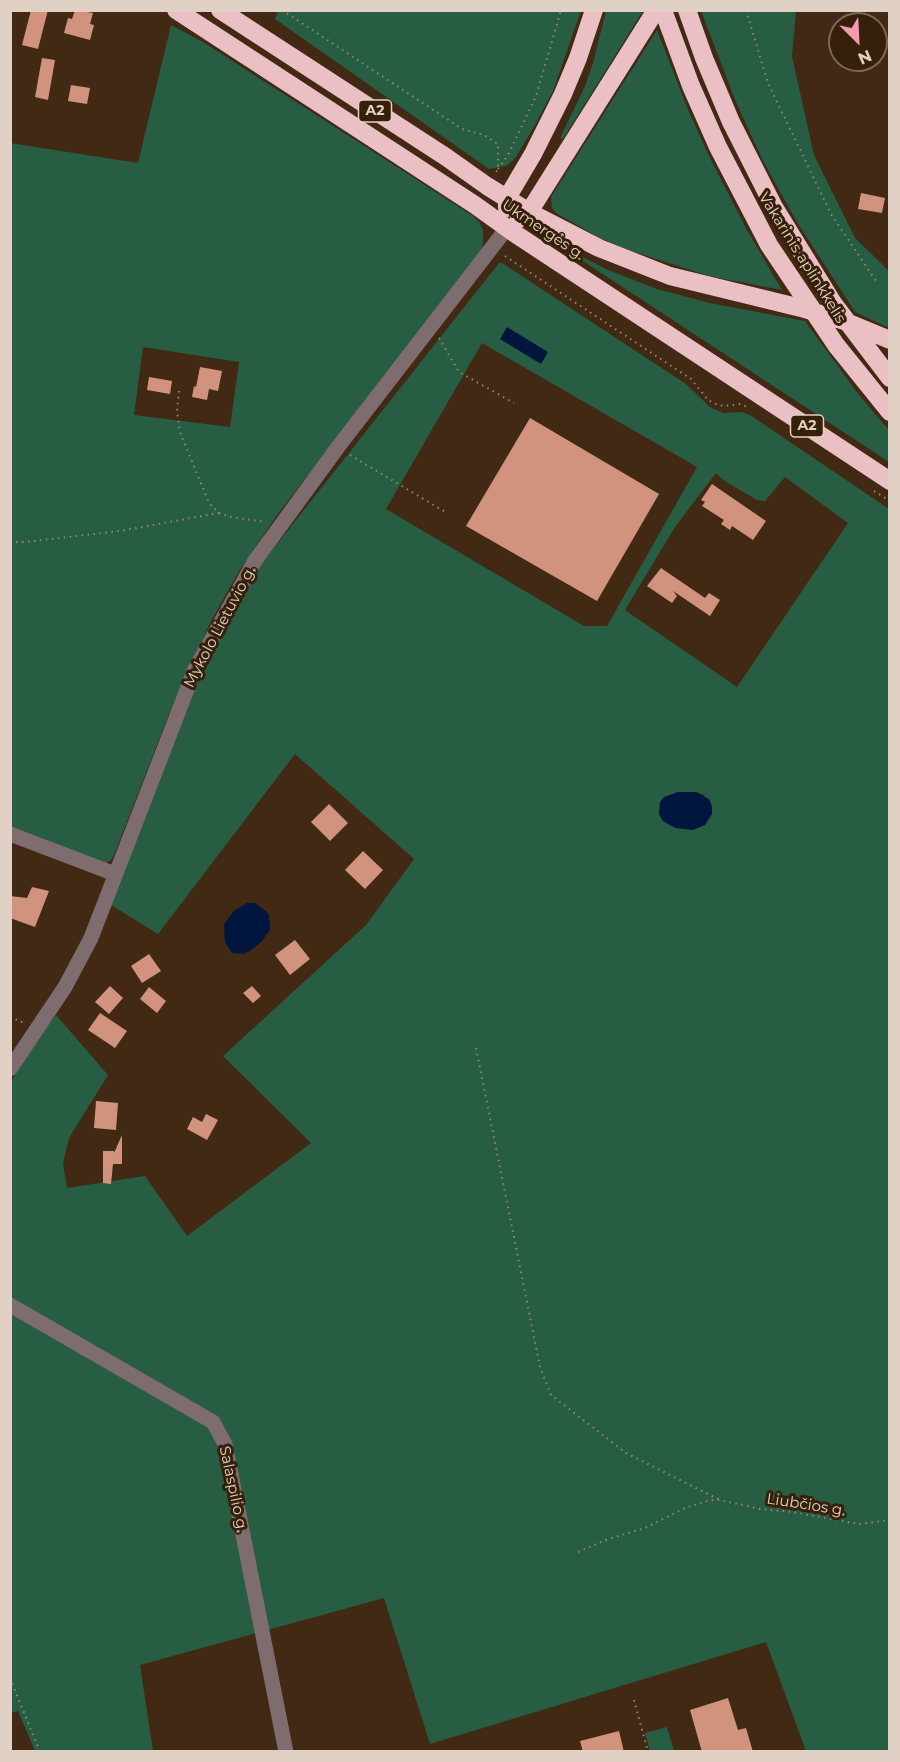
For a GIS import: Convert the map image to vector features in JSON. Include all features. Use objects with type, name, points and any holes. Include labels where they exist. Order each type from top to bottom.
[{"type":"highway","name":"Ukmergės g.","points":[[177,10],[890,481]]},
{"type":"highway","name":"Ukmergės g.","points":[[220,10],[529,212]]},
{"type":"highway","points":[[507,228],[507,198],[538,146],[563,94],[594,10]]},
{"type":"highway","points":[[507,228],[529,212],[656,10]]},
{"type":"highway","name":"Vakarinis aplinkkelis","points":[[663,10],[713,137],[741,195],[769,245],[836,345],[890,412]]},
{"type":"highway","name":"Vakarinis aplinkkelis","points":[[687,10],[731,122],[774,207],[833,303],[890,378]]},
{"type":"highway","name":"A2","points":[[529,212],[599,248],[670,276],[801,308],[844,321],[890,340]]},
{"type":"street","name":"Mykolo Lietuvio g.","points":[[10,1070],[76,970],[91,938],[195,669],[254,562],[280,523],[507,228]]},
{"type":"street","points":[[10,834],[115,874]]},
{"type":"street","name":"Salaspilio g.","points":[[10,1305],[213,1422],[225,1444],[286,1752]]},
{"type":"path","points":[[282,10],[462,129],[483,135],[498,144],[499,160]]},
{"type":"path","points":[[498,169],[508,155],[536,96],[561,10]]},
{"type":"path","points":[[746,10],[768,83],[831,214],[876,280]]},
{"type":"path","points":[[492,248],[691,380],[708,400],[723,406],[741,404],[750,408]]},
{"type":"path","points":[[432,326],[459,372],[514,403]]},
{"type":"path","points":[[179,391],[177,411],[180,432],[209,503],[219,513]]},
{"type":"path","points":[[338,447],[447,513]]},
{"type":"path","points":[[870,488],[890,501]]},
{"type":"path","points":[[10,542],[120,531],[219,513],[247,521],[280,523]]},
{"type":"path","points":[[476,1048],[540,1367],[551,1395],[626,1453],[720,1500]]},
{"type":"path","points":[[578,1552],[608,1539],[645,1528],[699,1502],[720,1500]]},
{"type":"path","name":"Liubčios g.","points":[[720,1500],[760,1509],[793,1512],[859,1524],[890,1520]]},
{"type":"path","points":[[10,1678],[40,1752]]},
{"type":"path","points":[[634,1700],[648,1752]]},
{"type":"green space","points":[[278,10],[581,11],[553,91],[535,125],[510,163],[489,169],[275,19]]},
{"type":"green space","points":[[606,11],[643,11],[563,139],[560,138],[585,86]]},
{"type":"green space","points":[[701,11],[796,11],[792,56],[814,155],[855,238],[889,271],[889,328],[855,312],[795,219],[763,161],[736,102]]},
{"type":"green space","points":[[171,25],[203,42],[473,216],[483,230],[483,242],[482,251],[277,515],[239,571],[209,625],[169,714],[114,855],[106,863],[11,831],[10,143],[138,163]],"holes":[[[143,347],[239,362],[230,427],[134,415]]]},
{"type":"green space","points":[[657,30],[689,112],[711,160],[747,230],[782,290],[709,276],[628,250],[600,238],[556,213],[552,208],[551,197]]},
{"type":"green space","points":[[557,244],[608,270],[657,289],[710,303],[805,321],[859,395],[889,430],[889,462]]},
{"type":"green space","points":[[499,263],[686,384],[710,407],[723,413],[742,412],[750,415],[889,509],[889,1751],[806,1751],[766,1642],[430,1744],[384,1598],[140,1665],[153,1751],[35,1751],[18,1711],[11,1713],[11,1082],[27,1053],[56,1015],[108,1075],[69,1138],[63,1163],[67,1188],[145,1176],[187,1236],[311,1143],[223,1056],[366,925],[414,859],[295,754],[158,934],[111,905],[204,667],[258,568]],"holes":[[[482,343],[697,467],[607,626],[584,626],[386,509]],[[716,473],[723,480],[757,500],[765,501],[785,477],[848,523],[737,687],[625,610],[675,527]],[[678,792],[696,792],[705,795],[663,821],[659,814],[660,802]]]},
{"type":"green space","points":[[667,1727],[674,1751],[650,1751],[645,1733]]},
{"type":"water","points":[[507,327],[548,352],[541,364],[500,339]]},
{"type":"water","points":[[678,792],[696,792],[709,799],[712,814],[705,825],[693,830],[675,828],[663,821],[659,814],[660,802],[664,797]]},
{"type":"water","points":[[247,903],[255,903],[267,912],[270,930],[250,951],[243,954],[232,953],[225,942],[224,924],[234,911]]},
{"type":"building","points":[[31,10],[48,10],[38,49],[22,45]]},
{"type":"building","points":[[75,10],[93,13],[90,24],[94,25],[90,40],[64,33],[68,18],[72,19]]},
{"type":"building","points":[[42,58],[55,60],[48,100],[35,97]]},
{"type":"building","points":[[71,85],[90,88],[87,104],[68,101]]},
{"type":"building","points":[[861,193],[885,198],[882,213],[858,209]]},
{"type":"building","points":[[200,367],[222,371],[218,391],[209,389],[207,400],[192,397]]},
{"type":"building","points":[[149,377],[172,381],[170,394],[147,390]]},
{"type":"building","points":[[530,418],[659,494],[597,601],[466,526]]},
{"type":"building","points":[[712,484],[766,521],[753,540],[732,526],[730,530],[721,524],[724,520],[702,506],[705,502],[701,500]]},
{"type":"building","points":[[661,568],[705,598],[709,593],[720,600],[710,616],[673,591],[677,596],[672,603],[647,586]]},
{"type":"building","points":[[329,804],[348,823],[330,841],[311,822]]},
{"type":"building","points":[[363,851],[383,870],[365,889],[345,870]]},
{"type":"building","points":[[32,887],[49,891],[35,927],[10,918],[10,896],[27,898]]},
{"type":"building","points":[[295,940],[310,959],[290,975],[275,955]]},
{"type":"building","points":[[149,954],[161,971],[142,983],[131,966]]},
{"type":"building","points":[[110,986],[123,998],[109,1014],[95,1002]]},
{"type":"building","points":[[252,986],[261,996],[253,1003],[243,993]]},
{"type":"building","points":[[149,987],[166,1001],[157,1013],[140,999]]},
{"type":"building","points":[[100,1013],[127,1031],[115,1048],[88,1030]]},
{"type":"building","points":[[96,1101],[118,1103],[116,1130],[94,1128]]},
{"type":"building","points":[[206,1114],[218,1120],[207,1140],[187,1129],[193,1117],[202,1122]]},
{"type":"building","points":[[122,1135],[122,1164],[113,1164],[111,1184],[103,1183],[103,1151],[114,1151],[114,1153]]},
{"type":"building","points":[[728,1698],[738,1730],[746,1728],[753,1752],[702,1752],[690,1710]]},
{"type":"building","points":[[619,1731],[624,1752],[583,1752],[580,1741]]}]
